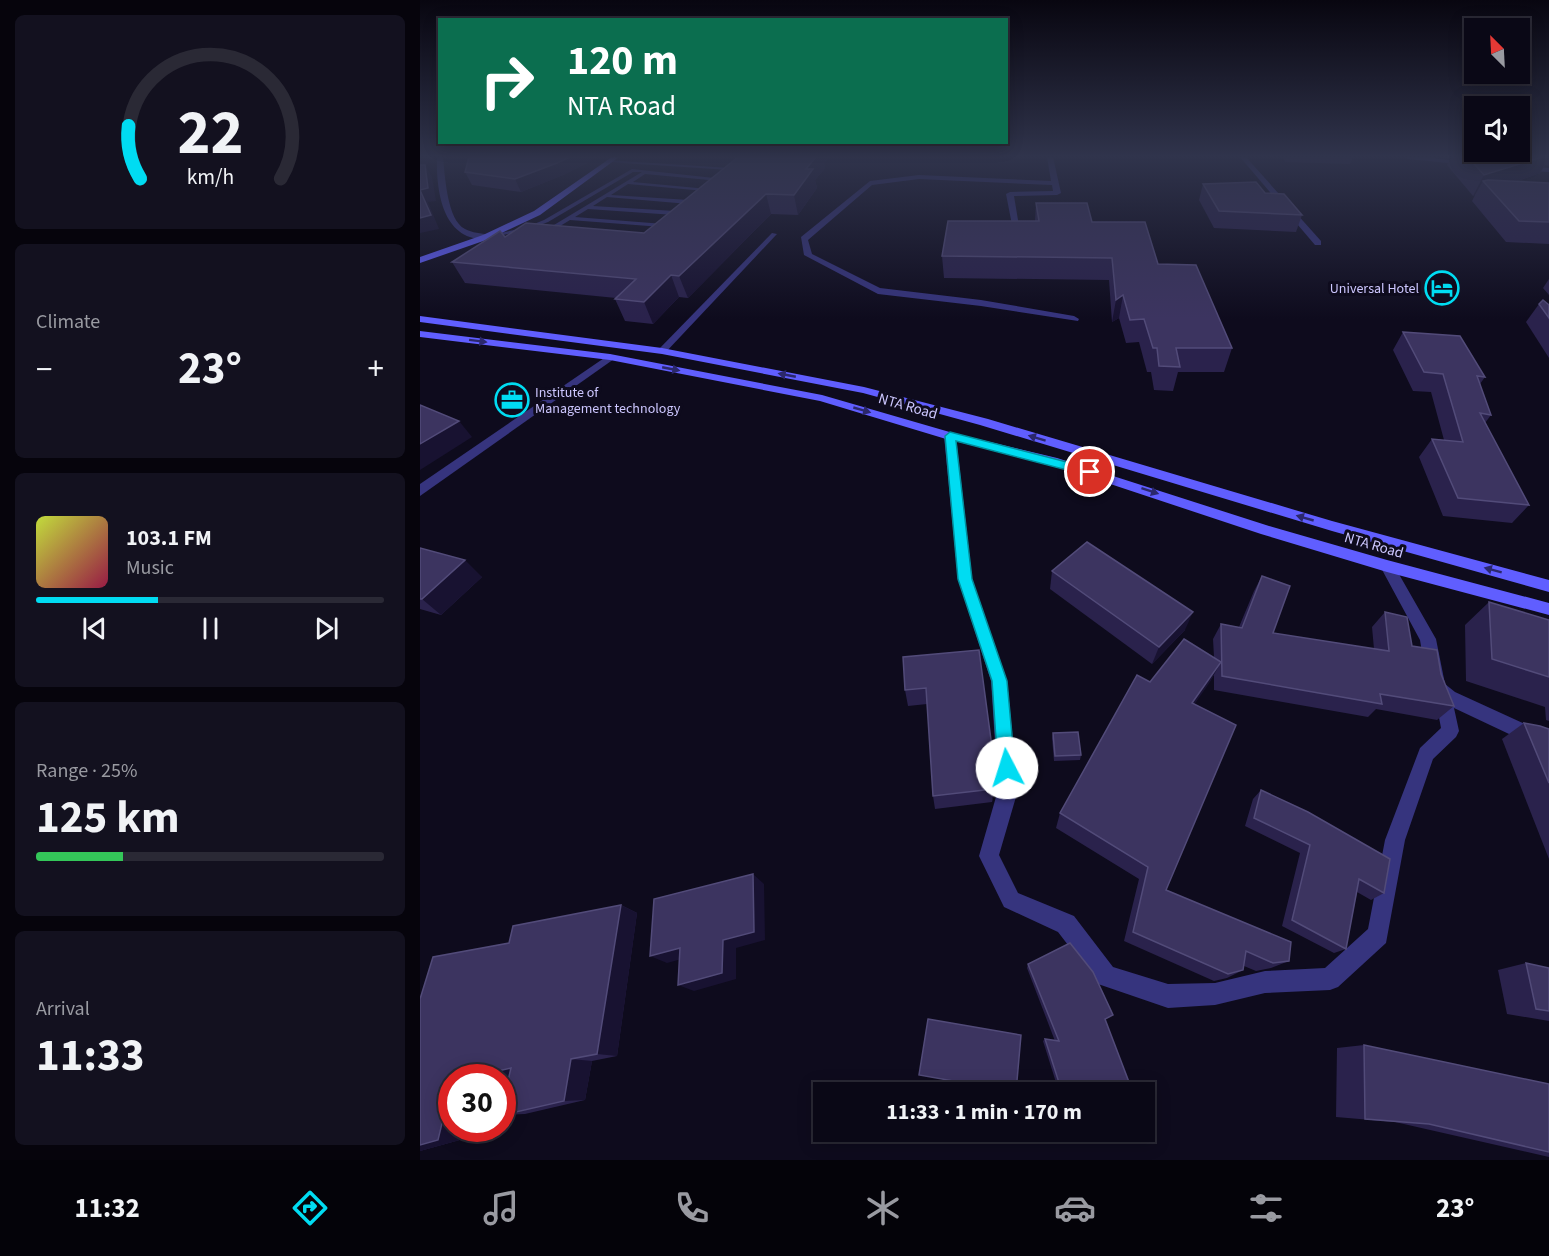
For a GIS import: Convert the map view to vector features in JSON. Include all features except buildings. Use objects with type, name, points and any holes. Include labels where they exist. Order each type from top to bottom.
[{"type":"main road","points":[[420,260],[486,237],[540,211]]},
{"type":"main road","name":"NTA Road","points":[[420,319],[662,351],[864,390],[984,422],[1332,526],[1549,586]]},
{"type":"main road","name":"NTA Road","points":[[420,334],[610,357],[822,399],[950,436],[1053,461],[1387,566],[1549,609]]},
{"type":"street","points":[[450,211],[453,221],[460,230],[486,237]]},
{"type":"street","points":[[837,211],[804,239],[808,255],[878,291],[981,303],[1074,319]]},
{"type":"street","points":[[1013,211],[1017,230]]},
{"type":"street","points":[[1290,211],[1318,243]]},
{"type":"street","points":[[420,491],[610,357]]},
{"type":"street","points":[[950,436],[965,579],[999,681],[1008,790],[989,856],[1011,900],[1066,924],[1106,976],[1168,996],[1215,994],[1265,982],[1330,979],[1378,934],[1398,830],[1426,753],[1450,731],[1447,712],[1437,688],[1428,639],[1387,566]]},
{"type":"street","points":[[1437,688],[1449,697],[1549,744]]},
{"type":"lane","points":[[486,237],[525,229],[561,211]]},
{"type":"lane","points":[[559,233],[547,231],[580,211]]},
{"type":"lane","points":[[648,211],[675,213]]},
{"type":"lane","points":[[654,233],[677,211]]},
{"type":"lane","points":[[569,218],[662,225]]},
{"type":"lane","points":[[662,351],[774,234]]},
{"type":"place","name":"Universal Hotel","points":[[1442,288]]},
{"type":"place","name":"Institute of Management technology","points":[[512,400]]},
{"type":"route","points":[[1007,768],[999,681],[965,579],[950,436],[1090,472]]}]
